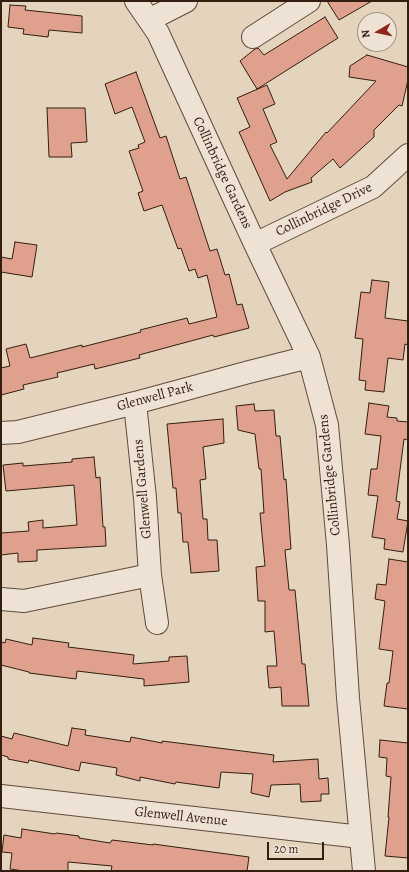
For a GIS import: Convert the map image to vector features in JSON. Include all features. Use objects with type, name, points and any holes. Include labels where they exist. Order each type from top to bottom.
[{"type":"street","name":"Collinbridge Gardens","points":[[136,1],[158,32],[255,244],[309,357],[327,424],[338,545],[348,698],[364,871]]},
{"type":"street","points":[[149,20],[186,1]]},
{"type":"street","points":[[253,37],[309,1]]},
{"type":"street","name":"Collinbridge Drive","points":[[255,244],[373,187],[408,155]]},
{"type":"street","name":"Glenwell Park","points":[[1,433],[18,432],[309,357]]},
{"type":"street","name":"Glenwell Gardens","points":[[135,403],[145,498],[150,576],[157,624]]},
{"type":"street","points":[[1,599],[24,601],[150,576]]},
{"type":"street","name":"Glenwell Avenue","points":[[1,796],[361,837]]},
{"type":"building","points":[[327,1],[372,1],[339,20]]},
{"type":"building","points":[[10,5],[26,6],[25,10],[82,16],[82,33],[49,30],[48,37],[23,34],[24,29],[8,27]]},
{"type":"building","points":[[325,17],[338,38],[257,89],[240,61],[258,48],[264,55]]},
{"type":"building","points":[[367,55],[408,67],[408,80],[402,106],[399,105],[374,130],[374,137],[340,168],[333,159],[311,178],[312,182],[285,192],[270,201],[239,132],[250,127],[237,98],[267,85],[275,104],[263,109],[277,142],[270,145],[287,179],[326,132],[327,133],[376,81],[349,77],[350,66]]},
{"type":"building","points":[[136,72],[160,138],[166,136],[180,179],[186,177],[210,251],[217,249],[225,275],[229,274],[237,305],[242,304],[249,328],[214,337],[213,335],[139,355],[140,358],[95,369],[94,364],[57,373],[58,377],[23,385],[24,389],[1,395],[1,368],[10,366],[6,349],[26,344],[30,358],[141,332],[140,330],[187,318],[189,324],[217,317],[207,275],[198,278],[195,269],[189,271],[181,248],[178,249],[162,205],[144,211],[138,193],[143,191],[129,151],[139,148],[138,145],[145,142],[132,107],[115,114],[105,84]]},
{"type":"building","points":[[47,108],[85,108],[87,142],[71,143],[72,157],[49,157]]},
{"type":"building","points":[[15,242],[37,245],[32,277],[1,272],[1,257],[12,259]]},
{"type":"building","points":[[372,280],[389,282],[385,318],[408,321],[408,345],[405,344],[403,360],[388,358],[384,392],[365,390],[366,381],[359,380],[363,339],[355,338],[361,292],[370,293]]},
{"type":"building","points":[[369,403],[389,406],[387,417],[397,418],[397,421],[408,422],[408,440],[404,439],[396,501],[400,502],[397,519],[408,521],[403,552],[384,549],[385,539],[372,537],[378,496],[368,495],[371,469],[377,469],[381,436],[365,434]]},
{"type":"building","points":[[254,404],[255,411],[274,410],[276,436],[280,436],[284,480],[286,479],[291,549],[285,550],[289,590],[295,590],[302,664],[305,664],[309,706],[282,706],[281,687],[269,688],[267,666],[277,666],[274,631],[265,632],[265,601],[258,601],[256,567],[265,566],[260,513],[264,513],[261,469],[259,469],[255,434],[238,430],[236,406]]},
{"type":"building","points":[[223,419],[224,443],[203,447],[206,479],[200,480],[203,519],[207,519],[208,540],[217,540],[219,571],[191,573],[188,542],[183,542],[181,513],[178,513],[176,488],[173,488],[167,424]]},
{"type":"building","points":[[94,457],[96,478],[100,477],[103,527],[105,527],[106,546],[37,550],[37,561],[18,562],[18,553],[1,555],[1,533],[29,531],[28,522],[43,520],[43,528],[77,525],[74,485],[6,491],[3,465],[23,463],[23,466],[72,462],[72,459]]},
{"type":"building","points":[[389,559],[408,562],[408,709],[384,706],[387,683],[389,683],[393,651],[379,649],[385,601],[375,599],[377,584],[386,585]]},
{"type":"building","points":[[33,638],[69,643],[68,647],[134,655],[133,664],[169,661],[169,657],[187,656],[189,682],[144,686],[144,679],[77,671],[76,679],[29,673],[1,665],[1,642],[5,643],[6,639],[32,645]]},
{"type":"building","points":[[72,728],[86,730],[85,735],[130,742],[131,737],[162,743],[162,741],[274,755],[273,762],[318,759],[319,779],[328,778],[329,794],[321,794],[321,801],[301,802],[300,784],[271,785],[269,797],[251,793],[253,774],[221,772],[219,788],[176,782],[175,784],[140,777],[140,781],[116,775],[117,768],[81,762],[79,771],[29,760],[28,763],[8,759],[8,757],[1,755],[1,736],[12,739],[14,733],[68,746]]},
{"type":"building","points":[[380,740],[408,743],[408,858],[385,856],[391,777],[386,776],[387,758],[379,757]]},
{"type":"building","points":[[22,829],[79,836],[79,838],[110,843],[112,840],[153,844],[249,857],[247,871],[111,871],[112,866],[68,862],[68,871],[24,871],[10,869],[12,853],[2,852],[4,835],[21,838]]}]
